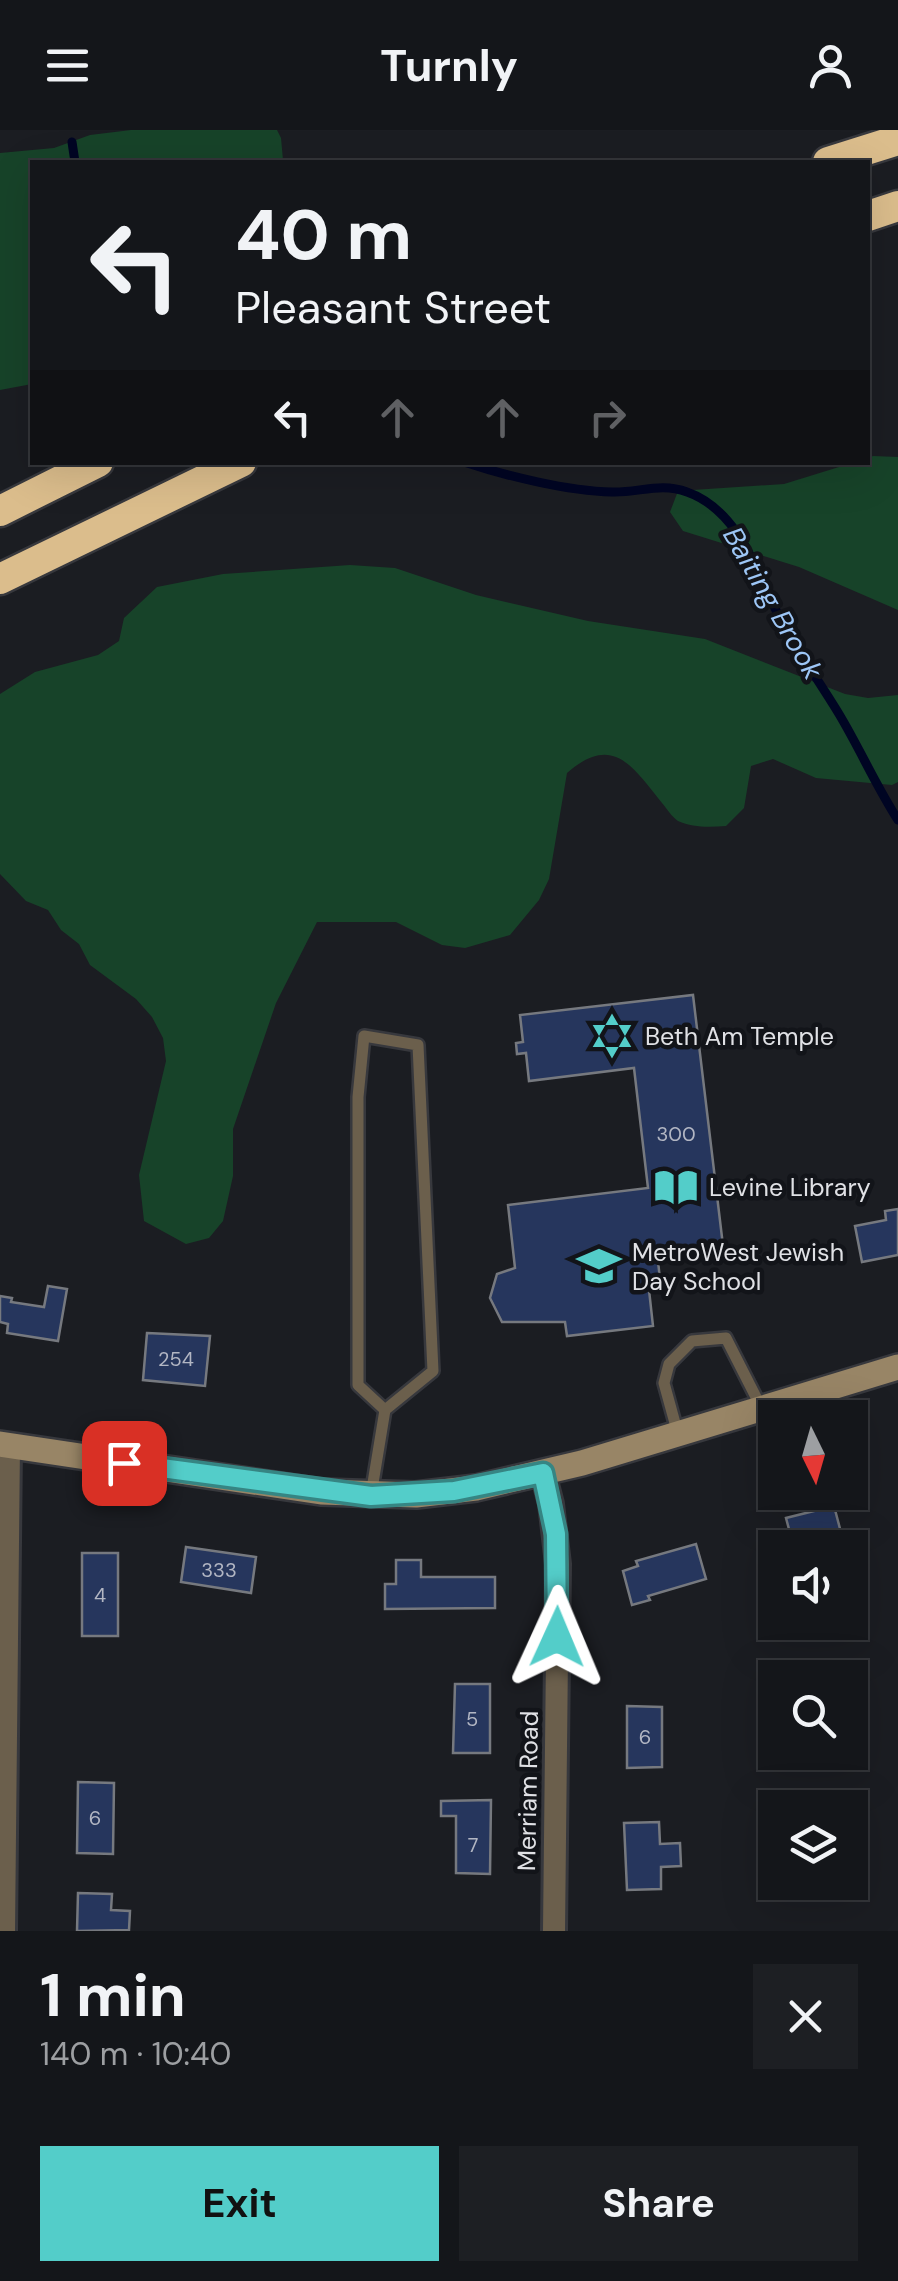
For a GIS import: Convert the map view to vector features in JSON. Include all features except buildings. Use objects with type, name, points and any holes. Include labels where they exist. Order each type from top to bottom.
[{"type":"highway","points":[[834,160],[898,140]]},
{"type":"highway","points":[[870,215],[898,206]]},
{"type":"highway","points":[[0,511],[92,465]]},
{"type":"highway","points":[[0,579],[235,465]]},
{"type":"main road","points":[[789,1400],[898,1367]]},
{"type":"main road","points":[[5,1445],[276,1486],[371,1496],[454,1491],[543,1473],[758,1409]]},
{"type":"street","points":[[4,1931],[5,1445]]},
{"type":"street","name":"Merriam Road","points":[[543,1473],[558,1564],[554,1931]]},
{"type":"lane","points":[[371,1496],[385,1410],[433,1371],[418,1045],[364,1036],[358,1097],[358,1385],[385,1410]]},
{"type":"lane","points":[[678,1434],[664,1383],[669,1364],[692,1341],[726,1338],[758,1400]]},
{"type":"green space","points":[[131,130],[277,130],[283,160],[30,160],[30,384],[0,390],[0,153],[54,148],[90,135]]},
{"type":"green space","points":[[870,457],[898,457],[898,610],[799,567],[683,531],[670,512],[678,491],[784,484],[846,465],[870,465]]},
{"type":"green space","points":[[350,565],[395,568],[476,595],[588,621],[705,639],[845,694],[868,698],[898,695],[898,782],[892,785],[816,778],[773,759],[751,766],[744,808],[726,826],[702,826],[676,819],[641,777],[620,759],[597,756],[567,773],[549,879],[539,900],[510,935],[465,948],[442,945],[396,922],[317,922],[276,1003],[233,1129],[233,1176],[223,1221],[209,1238],[186,1244],[144,1221],[139,1175],[166,1061],[163,1038],[136,999],[90,965],[79,944],[61,930],[48,910],[26,901],[0,874],[0,694],[35,672],[98,655],[119,641],[124,618],[157,587],[223,574]]},
{"type":"waterway","name":"Baiting Brook","points":[[72,142],[75,160]]},
{"type":"waterway","name":"Baiting Brook","points":[[475,465],[557,486],[595,491],[677,489],[707,502],[737,532],[786,630],[839,714],[898,820]]},
{"type":"place","name":"Beth Am Temple","points":[[612,1036]]},
{"type":"place","name":"Levine Library","points":[[676,1187]]},
{"type":"place","name":"MetroWest Jewish Day School","points":[[599,1266]]},
{"type":"route","points":[[124,1463],[371,1496],[454,1491],[543,1473],[556,1534],[557,1637]]}]
